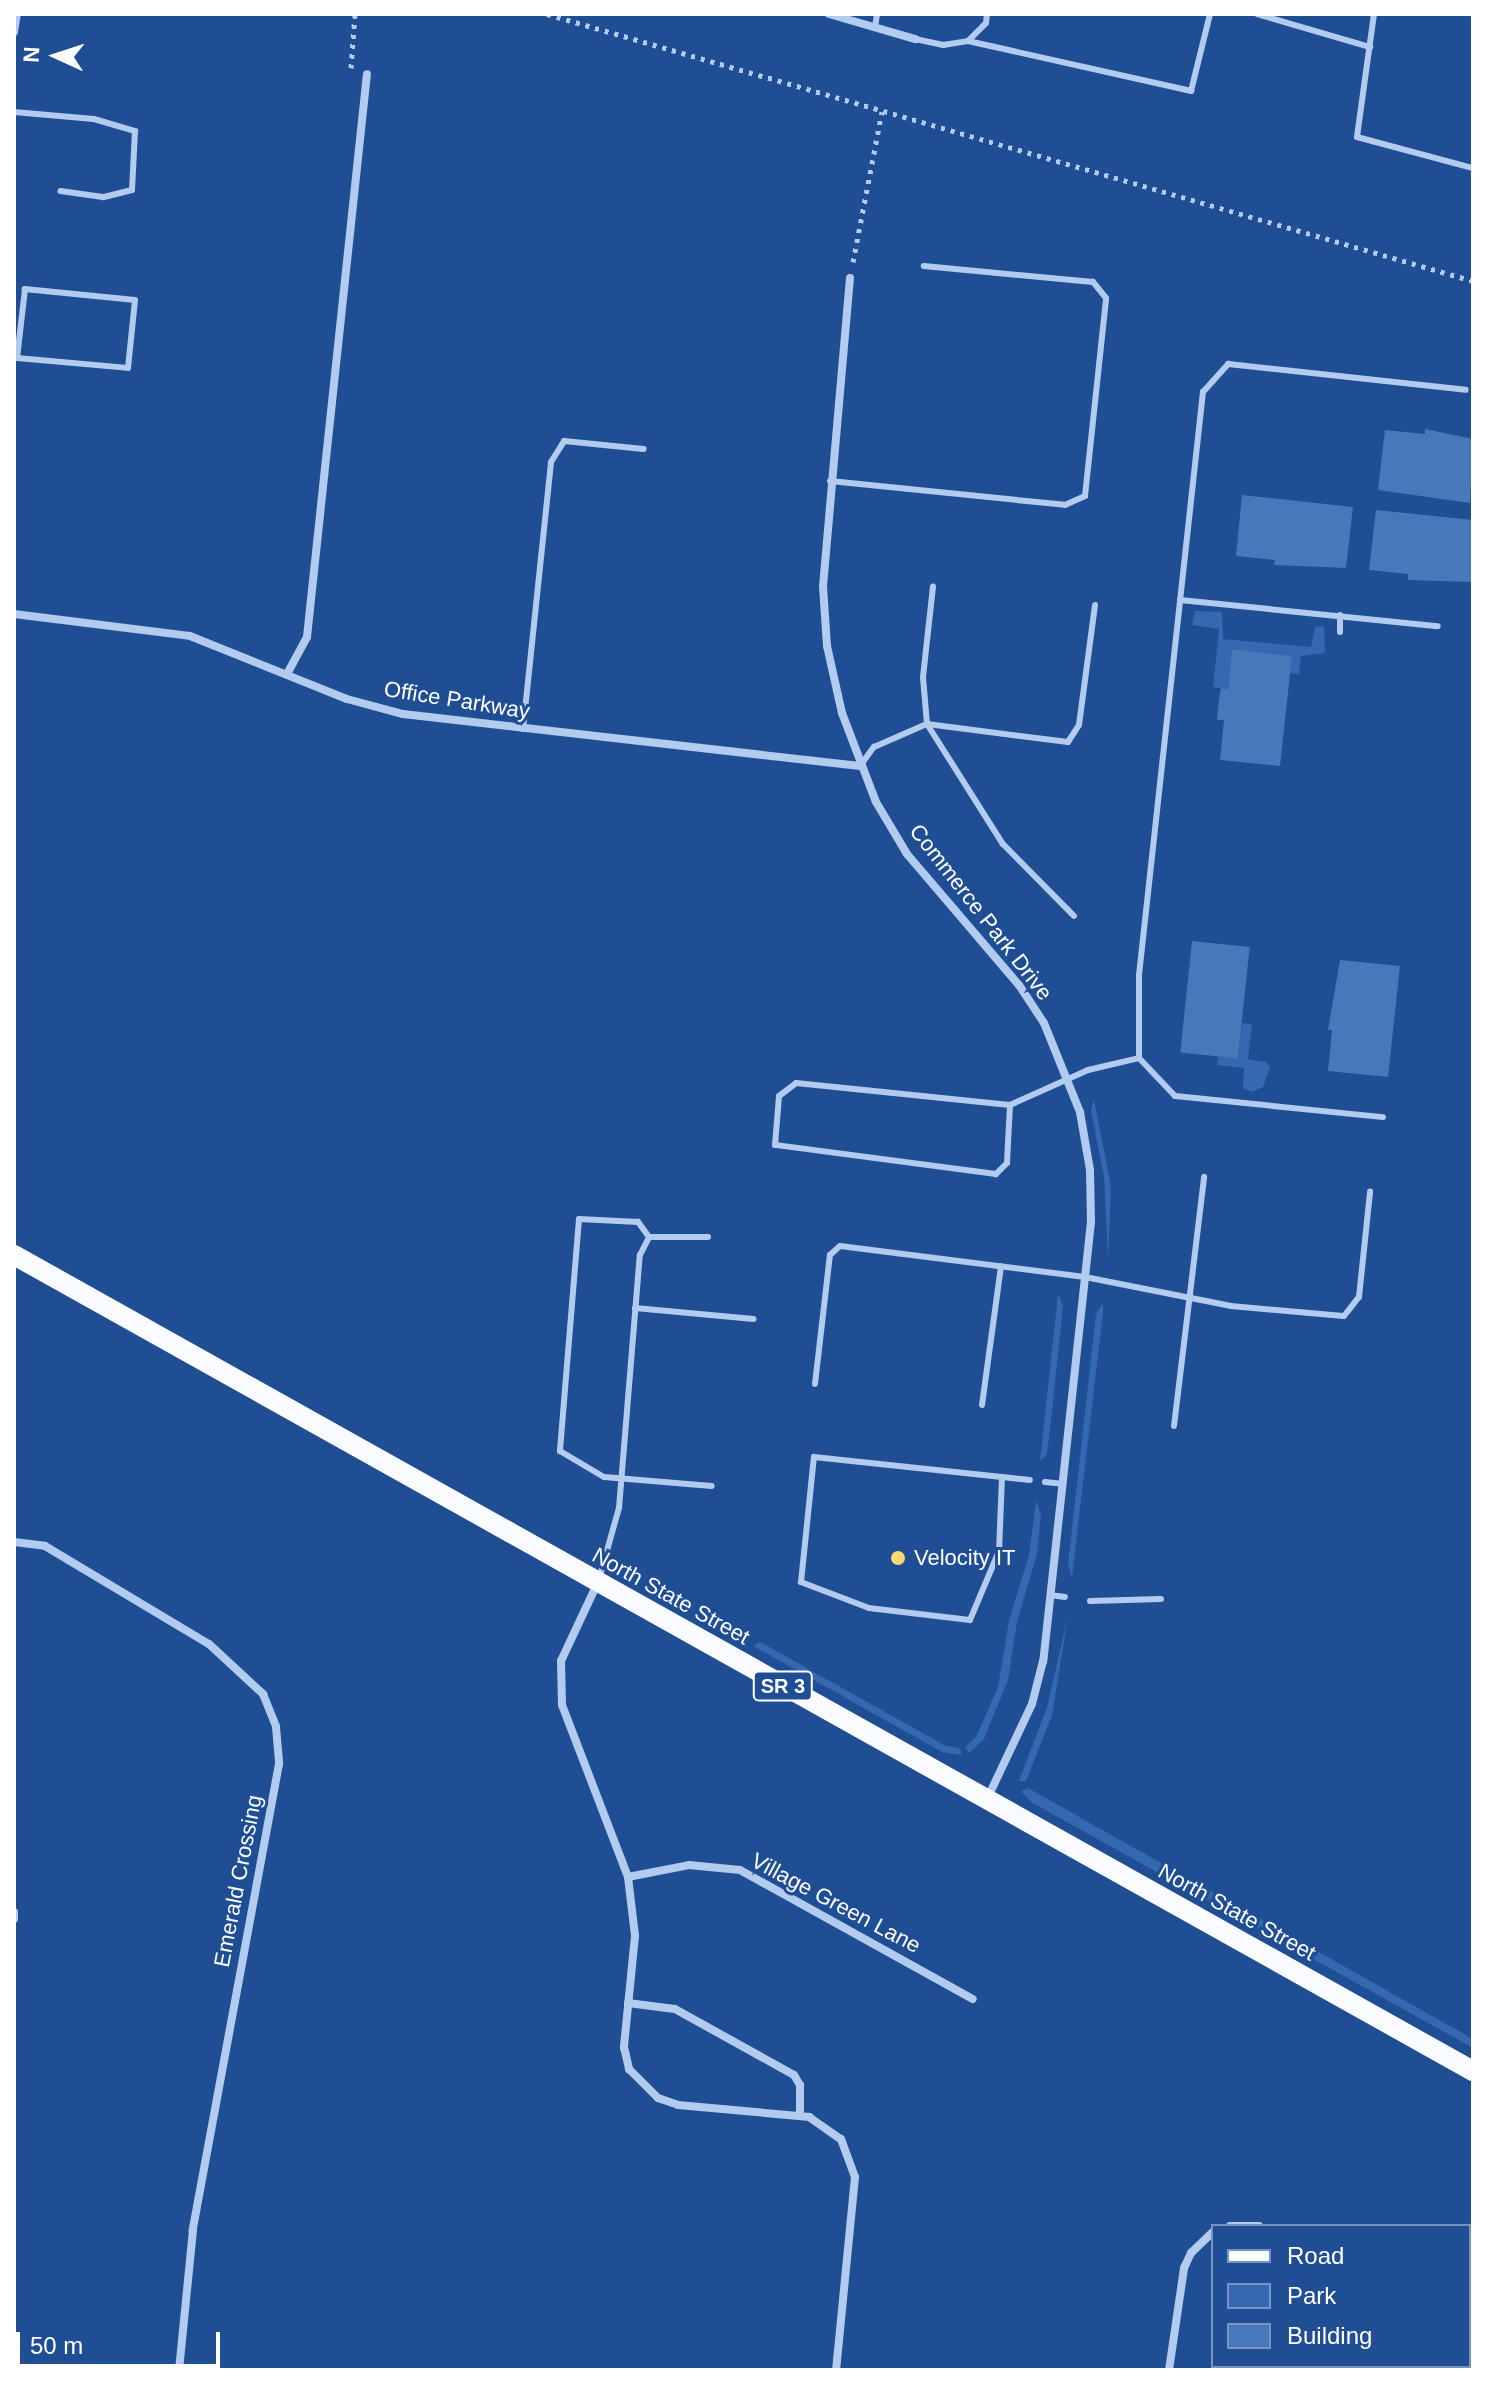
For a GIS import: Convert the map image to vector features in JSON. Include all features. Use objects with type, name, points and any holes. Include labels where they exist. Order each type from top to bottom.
[{"type":"main road","name":"North State Street","points":[[14,1255],[1473,2071]]},
{"type":"street","points":[[14,32],[17,14]]},
{"type":"street","points":[[829,14],[915,39]]},
{"type":"street","points":[[287,674],[307,637],[367,74]]},
{"type":"street","name":"Commerce Park Drive","points":[[850,278],[823,586],[827,646],[860,766],[907,854],[1019,985],[1048,1030],[1070,1081],[1090,1170],[1085,1277],[1050,1595],[1032,1704],[987,1800]]},
{"type":"street","name":"Office Parkway","points":[[14,614],[190,636],[347,699],[403,714],[860,766]]},
{"type":"street","name":"Emerald Crossing","points":[[14,1542],[45,1546],[209,1644],[263,1694],[276,1727],[279,1764],[201,2185],[179,2370]]},
{"type":"street","points":[[598,1582],[561,1661],[562,1705],[628,1877],[635,1936],[624,2047],[629,2069],[658,2098],[678,2105],[800,2115],[827,2125],[841,2139],[855,2177],[836,2370]]},
{"type":"street","name":"Village Green Lane","points":[[628,1877],[689,1865],[740,1870],[973,1999]]},
{"type":"street","points":[[14,1912],[14,1919]]},
{"type":"street","points":[[628,2003],[675,2009],[794,2075],[800,2085],[800,2115]]},
{"type":"street","points":[[1169,2370],[1184,2268],[1191,2253],[1211,2234]]},
{"type":"lane","points":[[875,27],[877,14]]},
{"type":"lane","points":[[968,41],[986,23],[987,14]]},
{"type":"lane","points":[[915,39],[943,45],[968,41],[1191,91],[1210,14]]},
{"type":"lane","points":[[1257,14],[1370,47]]},
{"type":"lane","points":[[1374,14],[1357,137],[1473,168]]},
{"type":"lane","points":[[14,112],[94,119],[135,131],[132,190],[103,197],[60,191]]},
{"type":"lane","points":[[830,481],[1065,505],[1085,496],[1106,298],[1093,282],[924,266]]},
{"type":"lane","points":[[25,289],[135,300],[128,368],[16,358],[25,289]]},
{"type":"lane","points":[[1383,1117],[1175,1096],[1139,1058],[1139,975],[1203,392],[1228,364],[1466,390]]},
{"type":"lane","points":[[523,729],[551,462],[564,441],[644,449]]},
{"type":"lane","points":[[933,587],[923,677],[927,724],[1003,844],[1074,916]]},
{"type":"lane","points":[[1180,600],[1438,626]]},
{"type":"lane","points":[[860,766],[874,747],[927,724],[1068,742],[1079,725],[1095,605]]},
{"type":"lane","points":[[1340,615],[1340,632]]},
{"type":"lane","points":[[1010,1105],[1007,1163],[996,1174],[775,1145],[779,1096],[796,1083],[1010,1105],[1070,1081],[1088,1070],[1139,1058]]},
{"type":"lane","points":[[1174,1426],[1204,1177]]},
{"type":"lane","points":[[815,1384],[834,1250],[848,1246],[1085,1277],[1190,1295],[1231,1306],[1344,1316],[1359,1297],[1370,1192]]},
{"type":"lane","points":[[649,1237],[638,1222],[579,1219],[558,1427],[564,1458],[604,1477],[712,1486]]},
{"type":"lane","points":[[649,1237],[708,1237]]},
{"type":"lane","points":[[598,1582],[621,1479],[640,1255],[649,1237]]},
{"type":"lane","points":[[982,1405],[1001,1266]]},
{"type":"lane","points":[[635,1308],[753,1319]]},
{"type":"lane","points":[[1002,1477],[999,1551],[970,1620],[869,1608],[801,1582],[814,1457],[1002,1477],[1030,1480]]},
{"type":"lane","points":[[1045,1482],[1063,1484]]},
{"type":"lane","points":[[1050,1595],[1065,1597]]},
{"type":"lane","points":[[1090,1601],[1161,1599]]},
{"type":"path","points":[[350,73],[355,14]]},
{"type":"path","points":[[547,14],[1473,281]]},
{"type":"path","points":[[850,278],[882,112]]},
{"type":"green space","points":[[1195,611],[1222,612],[1223,639],[1311,647],[1315,627],[1324,626],[1325,653],[1301,656],[1299,674],[1290,673],[1292,656],[1232,649],[1228,689],[1213,687],[1219,629],[1192,625]]},
{"type":"green space","points":[[1242,1023],[1252,1024],[1248,1059],[1266,1062],[1270,1068],[1263,1087],[1252,1092],[1243,1088],[1244,1068],[1217,1065],[1218,1056],[1238,1058]]},
{"type":"green space","points":[[1094,1099],[1111,1187],[1108,1260],[1104,1177],[1091,1110]]},
{"type":"green space","points":[[1058,1294],[1063,1306],[1052,1412],[1047,1454],[1040,1461]]},
{"type":"green space","points":[[1103,1302],[1072,1577],[1068,1564],[1096,1314]]},
{"type":"green space","points":[[1036,1501],[1041,1515],[1037,1554],[1017,1622],[1008,1680],[984,1739],[969,1753],[965,1747],[976,1737],[998,1687],[1009,1620],[1029,1555]]},
{"type":"green space","points":[[1068,1616],[1052,1715],[1026,1781],[1019,1781],[1047,1707]]},
{"type":"green space","points":[[760,1642],[946,1746],[960,1748],[962,1755],[942,1752],[753,1646]]},
{"type":"green space","points":[[1028,1788],[1473,2039],[1473,2048],[1031,1802],[1021,1791]]},
{"type":"building","points":[[1425,429],[1473,439],[1470,503],[1378,490],[1385,430],[1425,434]]},
{"type":"building","points":[[1242,495],[1353,507],[1346,568],[1274,565],[1275,560],[1236,556]]},
{"type":"building","points":[[1376,510],[1473,520],[1473,582],[1408,580],[1408,574],[1369,570]]},
{"type":"building","points":[[1232,649],[1292,656],[1280,766],[1220,760],[1224,720],[1217,720],[1219,699],[1221,688],[1228,689]]},
{"type":"building","points":[[1192,941],[1250,947],[1238,1058],[1180,1052]]},
{"type":"building","points":[[1340,960],[1400,966],[1388,1077],[1328,1071],[1332,1030],[1328,1030]]},
{"type":"place","name":"Velocity IT","points":[[898,1558]]}]
